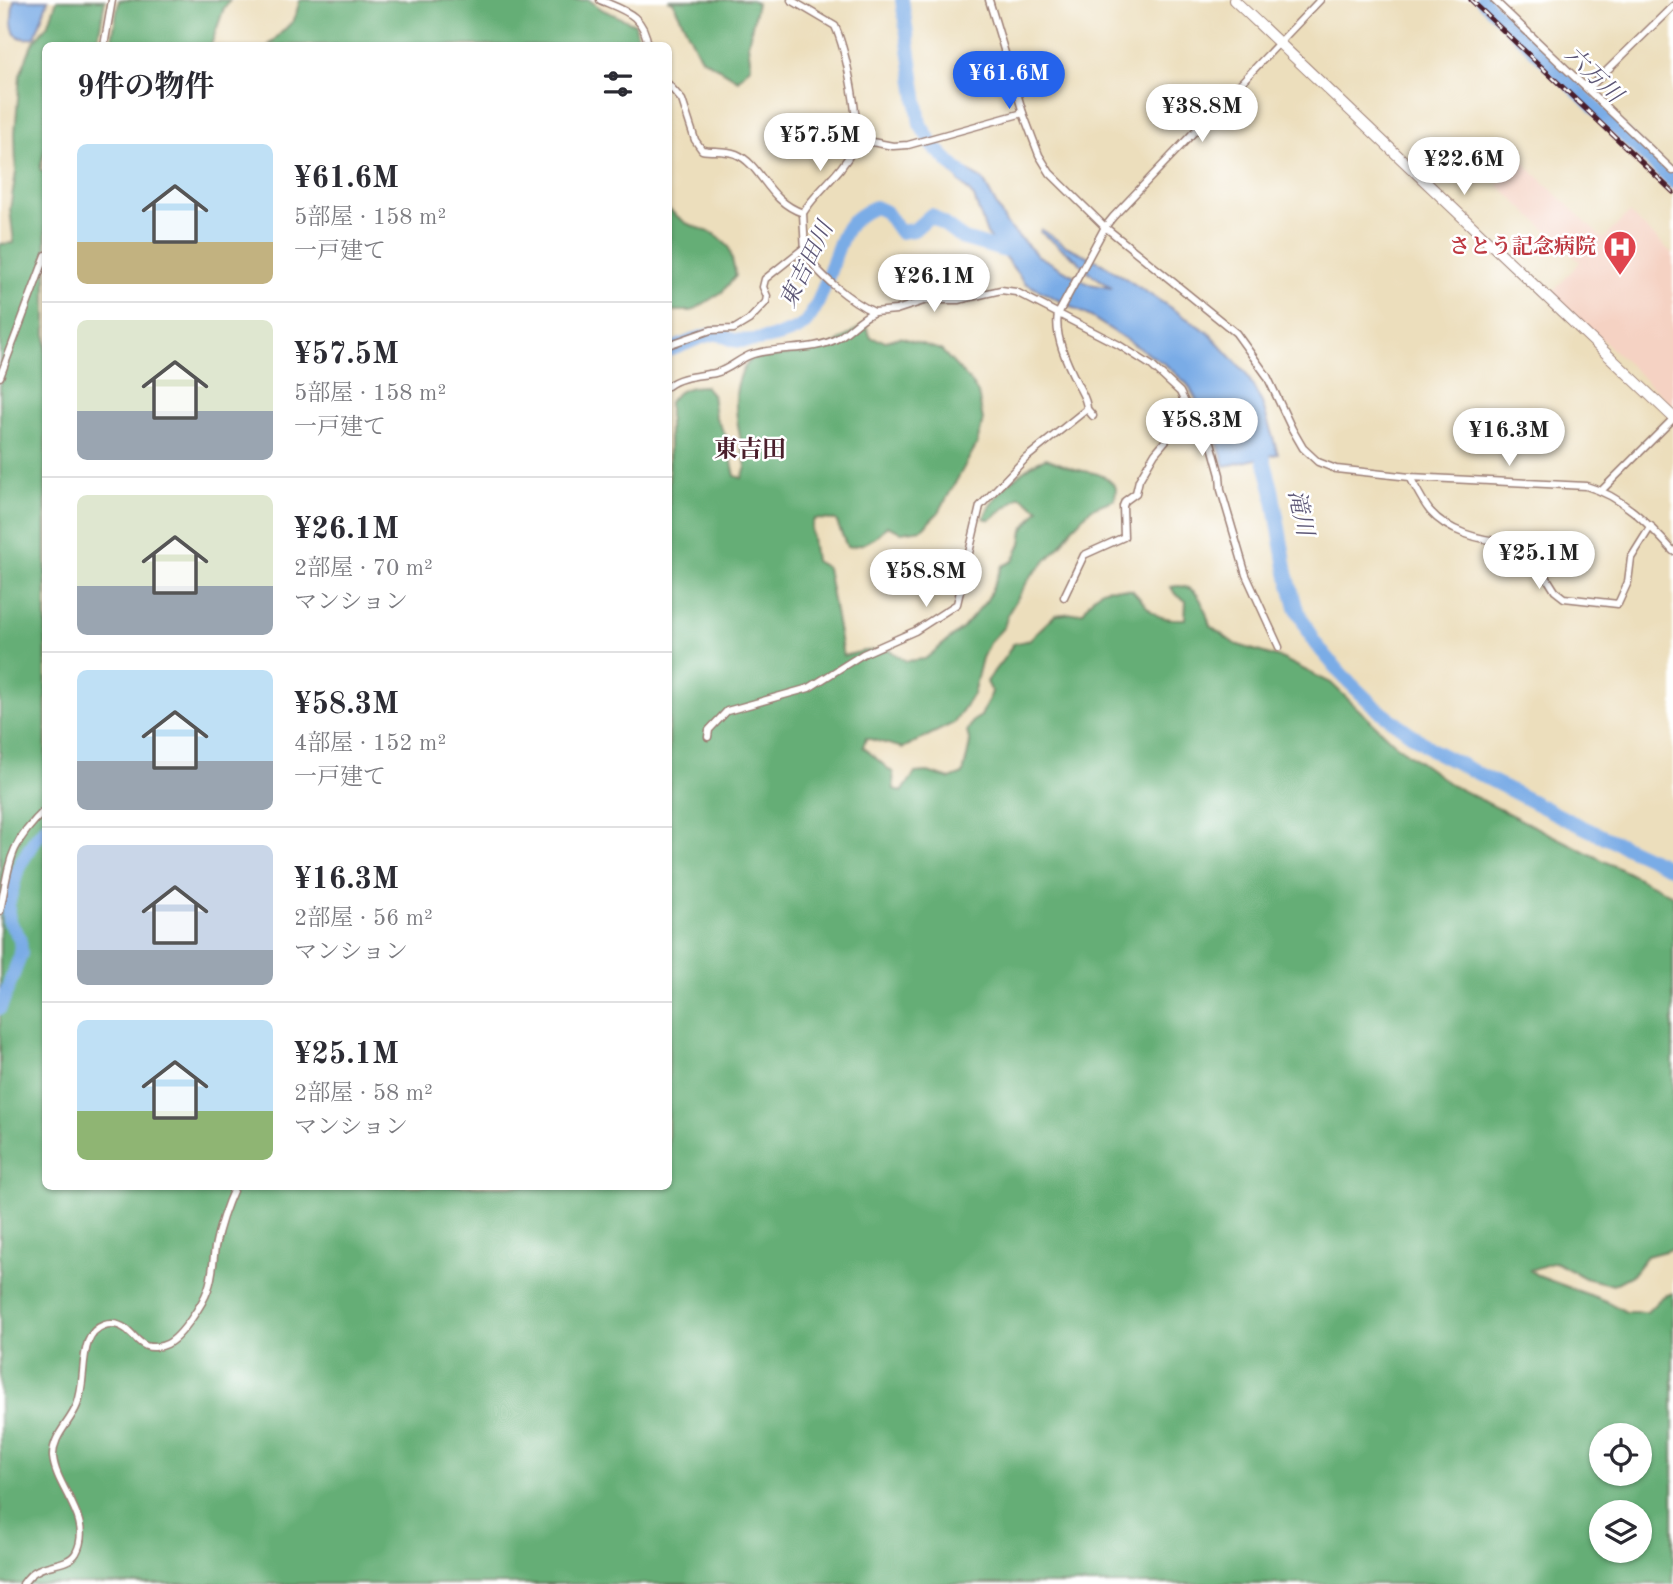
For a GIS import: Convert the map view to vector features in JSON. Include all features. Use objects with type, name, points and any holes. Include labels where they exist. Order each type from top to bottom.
[{"type":"main road","points":[[1234,0],[1673,418]]},
{"type":"street","points":[[105,42],[112,0]]},
{"type":"street","points":[[600,0],[630,14],[643,24],[647,42]]},
{"type":"street","points":[[792,0],[829,21],[837,32],[855,104],[856,139],[837,174],[803,213],[804,248],[807,257],[824,276],[874,312]]},
{"type":"street","points":[[989,0],[1023,113],[1039,155],[1051,173],[1105,227],[1236,333],[1267,376],[1303,448],[1318,461],[1336,468],[1410,477],[1567,484],[1602,490],[1651,526],[1673,551]]},
{"type":"street","points":[[1093,416],[1076,381],[1056,325],[1058,314],[1092,250],[1105,227],[1320,0]]},
{"type":"street","points":[[1494,0],[1673,171]]},
{"type":"street","points":[[1588,89],[1673,6]]},
{"type":"street","points":[[672,89],[682,100],[695,140],[702,150],[726,152],[742,158],[781,202],[803,213]]},
{"type":"street","points":[[856,139],[893,146],[908,145],[1023,113]]},
{"type":"street","points":[[672,344],[711,330],[734,329],[749,320],[766,302],[767,296],[763,287],[765,279],[804,248]]},
{"type":"street","points":[[0,377],[42,266]]},
{"type":"street","points":[[672,384],[728,370],[751,355],[825,343],[838,338],[866,315],[874,312],[896,310],[927,300],[958,300],[1001,290],[1016,292],[1119,345],[1152,366],[1180,391],[1191,415],[1209,435],[1220,475],[1221,490],[1246,575],[1279,647]]},
{"type":"street","points":[[708,737],[709,730],[727,711],[808,688],[863,654],[915,631],[957,604],[979,506],[1026,458],[1087,408]]},
{"type":"street","points":[[1063,597],[1084,555],[1124,537],[1125,501],[1136,493],[1139,480],[1155,453],[1185,418],[1191,415]]},
{"type":"street","points":[[1602,490],[1673,418]]},
{"type":"street","points":[[1410,477],[1431,512],[1443,522],[1479,540],[1506,542],[1521,558],[1540,568],[1555,591],[1564,598],[1618,604],[1628,582],[1631,558],[1651,526]]},
{"type":"street","points":[[0,911],[11,856],[20,839],[42,814]]},
{"type":"street","points":[[23,1584],[40,1568],[74,1556],[79,1545],[80,1532],[76,1510],[56,1469],[54,1444],[78,1404],[87,1344],[93,1331],[105,1324],[115,1324],[127,1329],[143,1346],[154,1347],[166,1345],[178,1335],[208,1290],[220,1228],[234,1190]]},
{"type":"shaded area","name":"さとう記念病院","points":[[1522,161],[1603,239],[1629,213],[1673,254],[1673,406],[1552,293],[1580,262],[1498,185]]},
{"type":"green space","points":[[57,0],[105,0],[98,42],[42,42],[42,1190],[672,1190],[672,399],[685,389],[705,386],[712,394],[715,416],[727,438],[735,476],[742,478],[746,467],[736,397],[738,383],[751,359],[789,355],[833,345],[862,326],[867,328],[871,338],[886,341],[900,337],[941,350],[978,393],[983,420],[977,444],[939,512],[922,529],[901,532],[887,526],[869,541],[847,547],[836,520],[814,519],[811,530],[815,561],[827,568],[843,656],[864,651],[889,650],[906,661],[925,659],[963,628],[987,600],[1002,566],[1013,561],[1021,544],[1023,530],[1039,509],[1020,496],[990,520],[984,518],[988,509],[1010,482],[1037,462],[1046,458],[1101,475],[1116,488],[1115,499],[1092,508],[1031,576],[1009,612],[1004,627],[989,643],[982,658],[973,694],[954,723],[903,748],[866,738],[863,747],[893,773],[894,789],[902,792],[915,773],[928,772],[950,779],[963,774],[970,743],[967,732],[973,721],[981,716],[992,692],[987,682],[1013,644],[1029,640],[1055,615],[1083,612],[1098,592],[1107,589],[1132,590],[1159,616],[1185,619],[1186,601],[1175,594],[1171,587],[1180,586],[1194,591],[1198,596],[1210,626],[1235,644],[1283,659],[1331,683],[1396,745],[1453,786],[1673,895],[1673,1249],[1647,1256],[1632,1275],[1613,1285],[1585,1278],[1555,1262],[1530,1270],[1538,1276],[1606,1301],[1626,1312],[1647,1312],[1662,1297],[1673,1293],[1673,1584],[0,1584],[0,244],[14,243],[10,209],[16,172],[15,133],[20,75],[32,44],[49,23]]},
{"type":"green space","points":[[119,0],[230,0],[224,8],[212,42],[112,42]]},
{"type":"green space","points":[[300,0],[589,0],[603,10],[635,24],[638,39],[631,42],[272,42],[294,20]]},
{"type":"green space","points":[[668,0],[751,0],[757,3],[748,44],[751,66],[738,80],[700,57],[673,2]]},
{"type":"green space","points":[[672,212],[686,223],[715,234],[729,247],[736,276],[722,292],[692,311],[672,311]]},
{"type":"water","points":[[14,0],[48,0],[35,37],[19,37],[15,33],[12,21]]},
{"type":"water","points":[[958,165],[983,180],[1007,225],[1037,255],[1089,284],[1112,288],[1040,232],[1041,229],[1066,246],[1102,263],[1209,333],[1246,373],[1262,403],[1278,454],[1225,466],[1214,431],[1188,385],[1166,365],[1091,317],[1025,283],[987,234],[974,197],[950,171]]},
{"type":"waterway","name":"滝川","points":[[902,0],[920,124],[934,147],[967,179]]},
{"type":"waterway","name":"六万川","points":[[1482,0],[1673,182]]},
{"type":"waterway","name":"東吉田川","points":[[672,349],[714,334],[749,341],[774,337],[797,329],[813,312],[849,226],[859,216],[875,207],[886,212],[900,232],[914,230],[931,215],[964,239],[1002,250]]},
{"type":"waterway","name":"滝川","points":[[1259,441],[1272,489],[1296,607],[1314,642],[1345,678],[1377,709],[1434,751],[1570,821],[1673,869]]},
{"type":"waterway","name":"東吉田川","points":[[0,1008],[21,954],[20,938],[9,922],[8,905],[18,868],[42,832]]},
{"type":"railway","points":[[1471,0],[1673,192]]},
{"type":"place","name":"さとう記念病院","points":[[1620,277]]},
{"type":"district","name":"東吉田","points":[[750,451]]}]
